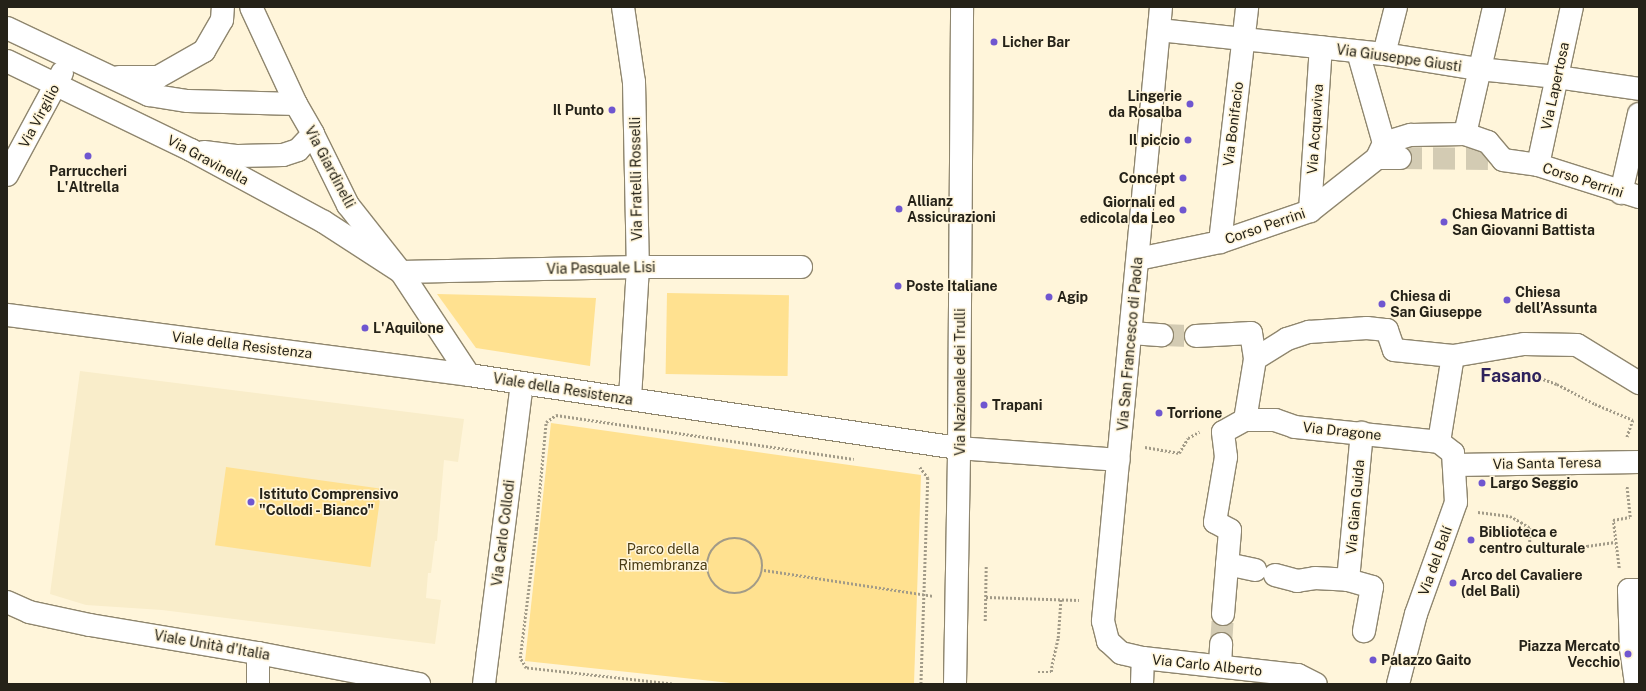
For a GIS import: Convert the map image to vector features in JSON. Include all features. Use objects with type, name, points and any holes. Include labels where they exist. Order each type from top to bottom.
[{"type":"street","points":[[109,76],[158,77],[204,51],[222,20],[223,7]]},
{"type":"street","name":"Via Giardinelli","points":[[251,7],[296,104],[313,134],[348,205],[401,272],[469,375]]},
{"type":"street","name":"Via Fratelli Rosselli","points":[[623,7],[634,82],[638,267],[630,399]]},
{"type":"street","name":"Via Nazionale dei Trulli","points":[[955,684],[959,448],[962,7]]},
{"type":"street","name":"Via San Francesco di Paola","points":[[1144,658],[1121,653],[1108,641],[1103,621],[1161,7]]},
{"type":"street","name":"Via Bonifacio","points":[[1220,242],[1247,7]]},
{"type":"street","points":[[1384,54],[1396,7]]},
{"type":"street","points":[[1465,134],[1494,7]]},
{"type":"street","name":"Via Lapertosa","points":[[1538,165],[1572,7]]},
{"type":"street","points":[[7,28],[149,95],[188,102],[296,104]]},
{"type":"street","name":"Via Giuseppe Giusti","points":[[1159,30],[1384,54],[1479,69],[1557,77],[1639,89]]},
{"type":"street","name":"Via Acquaviva","points":[[1310,211],[1321,47]]},
{"type":"street","points":[[1358,52],[1380,151],[1400,158]]},
{"type":"street","name":"Via Virgilio","points":[[8,171],[70,58]]},
{"type":"street","name":"Via Gravinella","points":[[7,61],[191,150],[324,222],[401,272]]},
{"type":"street","points":[[1630,195],[1639,114]]},
{"type":"street","points":[[191,150],[238,156],[283,155],[298,150],[313,134]]},
{"type":"street","name":"Corso Perrini","points":[[1138,259],[1220,242],[1310,211],[1380,151],[1411,135],[1465,134],[1488,142],[1496,159],[1538,165],[1630,195]]},
{"type":"street","name":"Via Pasquale Lisi","points":[[401,272],[638,267],[801,267]]},
{"type":"street","name":"Viale della Resistenza","points":[[7,315],[469,375],[959,448],[1119,460]]},
{"type":"street","points":[[1256,358],[1286,339],[1309,332],[1367,328],[1387,330],[1394,350],[1453,356],[1524,344],[1577,345],[1639,383]]},
{"type":"street","points":[[1131,333],[1162,334]]},
{"type":"street","points":[[1196,336],[1251,333],[1256,358],[1245,420],[1223,432],[1226,457],[1215,522],[1230,530],[1223,614]]},
{"type":"street","points":[[1439,442],[1453,356]]},
{"type":"street","name":"Via Carlo Collodi","points":[[484,684],[522,383]]},
{"type":"street","name":"Via Dragone","points":[[1245,420],[1275,420],[1295,427],[1439,442]]},
{"type":"street","name":"Via Gian Guida","points":[[1348,580],[1362,433]]},
{"type":"street","name":"Via del Balí","points":[[1398,684],[1416,614],[1456,502],[1455,465],[1453,454],[1439,442]]},
{"type":"street","name":"Via Santa Teresa","points":[[1455,465],[1629,462]]},
{"type":"street","points":[[1227,564],[1297,581],[1315,578],[1348,580],[1372,586],[1364,631]]},
{"type":"street","points":[[1634,590],[1631,648],[1638,684]]},
{"type":"street","name":"Viale Unità d'Italia","points":[[7,602],[29,612],[90,625],[258,653],[419,684]]},
{"type":"street","points":[[1220,666],[1221,644]]},
{"type":"street","points":[[258,653],[258,684]]},
{"type":"street","points":[[1142,684],[1144,658]]},
{"type":"street","name":"Via Carlo Alberto","points":[[1144,658],[1298,675],[1316,684]]},
{"type":"path","points":[[1524,344],[1520,370],[1557,384],[1595,404],[1633,420],[1627,433],[1630,518],[1613,520],[1622,585],[1634,590]]},
{"type":"path","points":[[672,684],[526,668],[520,658],[536,529],[546,422],[556,415],[861,460]]},
{"type":"path","points":[[1142,446],[1179,453]]},
{"type":"path","points":[[913,466],[920,467],[928,478],[921,684]]},
{"type":"path","points":[[1454,508],[1510,516],[1530,528],[1530,546],[1587,546],[1615,542]]},
{"type":"path","points":[[738,538],[747,540],[754,545],[763,560],[764,570],[755,587],[742,593],[728,593],[719,589],[712,582],[708,574],[707,564],[714,548],[721,542],[738,538]]},
{"type":"path","points":[[985,621],[986,566]]},
{"type":"path","points":[[764,570],[924,596]]},
{"type":"path","points":[[986,597],[1079,600]]},
{"type":"path","points":[[1038,672],[1052,672],[1058,638],[1061,599]]},
{"type":"shaded area","name":"Istituto Comprensivo \"Collodi - Bianco\"","points":[[80,371],[464,419],[458,462],[444,460],[437,541],[435,541],[431,573],[428,573],[426,598],[441,600],[435,644],[162,610],[86,605],[50,594]]},
{"type":"green space","points":[[667,293],[789,295],[788,376],[666,374]]},
{"type":"green space","points":[[437,294],[596,298],[590,366],[476,348]]},
{"type":"green space","name":"Parco della Rimembranza","points":[[551,423],[921,475],[914,684],[740,684],[525,661]]},
{"type":"green space","points":[[226,467],[381,489],[370,567],[215,545]]},
{"type":"tunnel","points":[[1400,158],[1488,159]]},
{"type":"tunnel","points":[[1162,335],[1196,336]]},
{"type":"tunnel","points":[[1221,644],[1223,614]]},
{"type":"place","name":"Licher Bar","points":[[994,42]]},
{"type":"place","name":"Lingerie da Rosalba","points":[[1190,104]]},
{"type":"place","name":"Il Punto","points":[[612,110]]},
{"type":"place","name":"Il piccio","points":[[1188,140]]},
{"type":"place","name":"Parruccheri L'Altrella","points":[[88,156]]},
{"type":"place","name":"Concept","points":[[1183,178]]},
{"type":"place","name":"Allianz Assicurazioni","points":[[899,209]]},
{"type":"place","name":"Giornali ed edicola da Leo","points":[[1183,210]]},
{"type":"place","name":"Chiesa Matrice di San Giovanni Battista","points":[[1444,222]]},
{"type":"place","name":"Poste Italiane","points":[[898,286]]},
{"type":"place","name":"Agip","points":[[1049,297]]},
{"type":"place","name":"Chiesa dell’Assunta","points":[[1507,300]]},
{"type":"place","name":"Chiesa di San Giuseppe","points":[[1382,304]]},
{"type":"place","name":"L'Aquilone","points":[[365,328]]},
{"type":"place","name":"Trapani","points":[[984,405]]},
{"type":"place","name":"Torrione","points":[[1159,413]]},
{"type":"place","name":"Largo Seggio","points":[[1482,483]]},
{"type":"place","name":"Istituto Comprensivo \"Collodi - Bianco\"","points":[[251,502]]},
{"type":"place","name":"Biblioteca e centro culturale","points":[[1471,540]]},
{"type":"place","name":"Arco del Cavaliere (del Bali)","points":[[1453,583]]},
{"type":"place","name":"Piazza Mercato Vecchio","points":[[1628,654]]},
{"type":"place","name":"Palazzo Gaito","points":[[1373,660]]},
{"type":"district","name":"Fasano","points":[[1511,376]]}]
